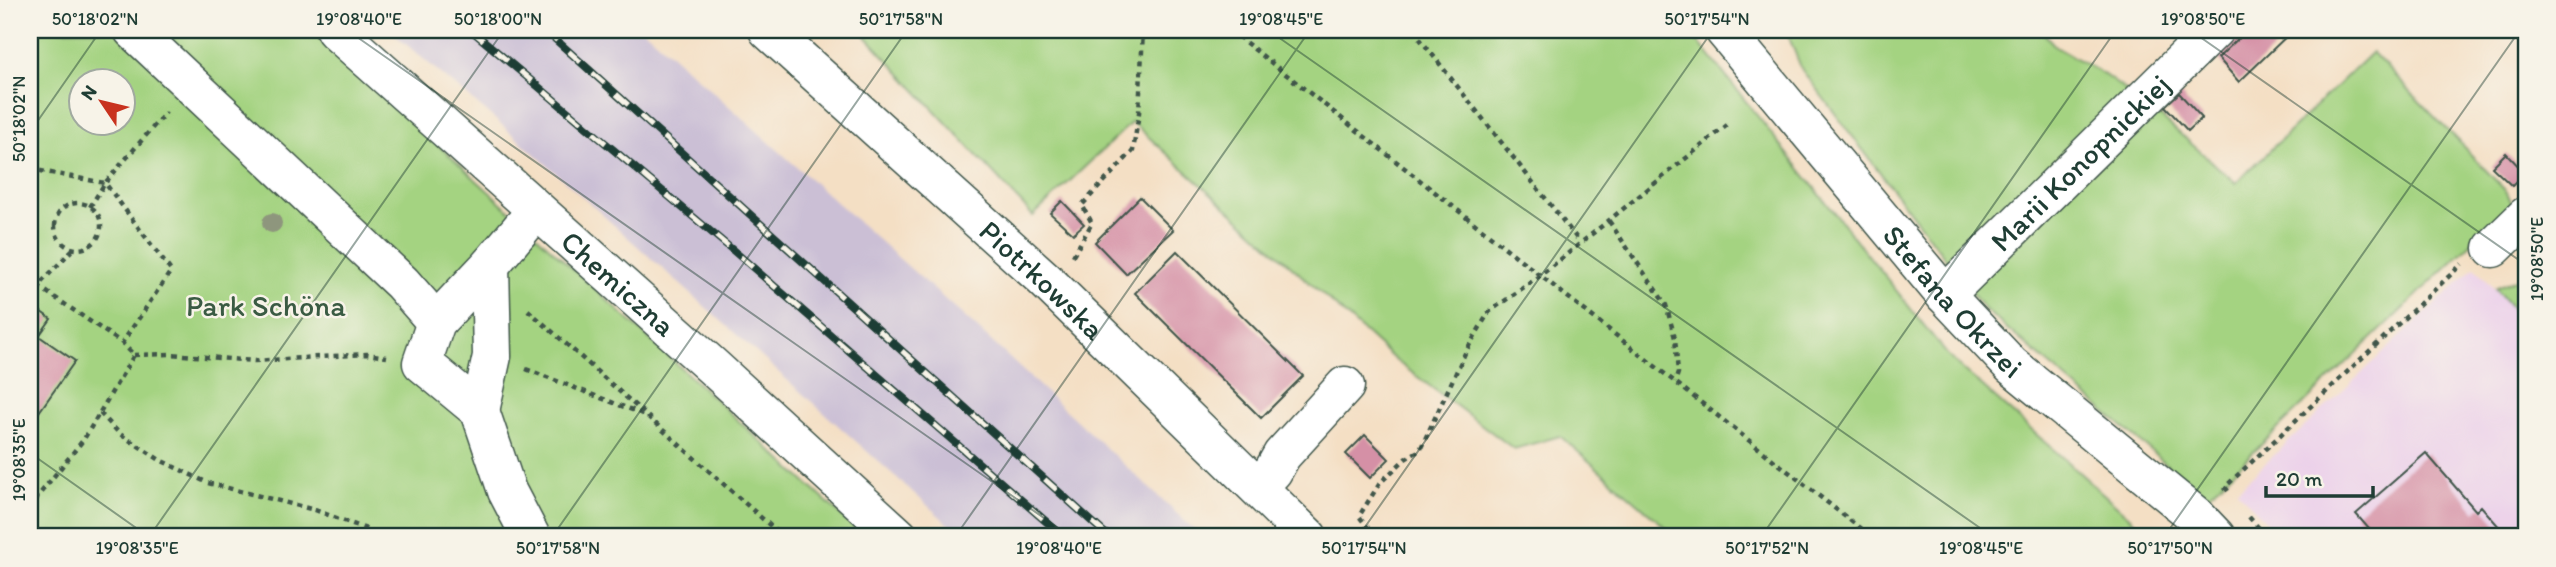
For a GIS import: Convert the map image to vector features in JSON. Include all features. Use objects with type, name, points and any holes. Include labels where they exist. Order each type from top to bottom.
[{"type":"street","points":[[133,30],[402,283],[436,322]]},
{"type":"street","name":"Chemiczna","points":[[335,30],[900,537]]},
{"type":"street","name":"Piotrkowska","points":[[768,30],[1049,284],[1308,537]]},
{"type":"street","name":"Marii Konopnickiej","points":[[1945,295],[2214,30]]},
{"type":"street","name":"Stefana Okrzei","points":[[1727,31],[1945,295],[2011,365],[2196,516],[2216,537]]},
{"type":"street","points":[[480,411],[422,363],[436,322],[536,211]]},
{"type":"street","points":[[2493,248],[2526,216]]},
{"type":"street","points":[[490,265],[492,356],[480,411],[507,491],[531,537]]},
{"type":"street","points":[[1258,487],[1273,471],[1282,455],[1345,386]]},
{"type":"path","points":[[1049,284],[1077,250],[1092,223],[1082,205],[1133,151],[1139,113],[1143,30]]},
{"type":"path","points":[[1230,30],[1871,537]]},
{"type":"path","points":[[1413,30],[1579,242]]},
{"type":"path","points":[[90,207],[105,183],[189,84]]},
{"type":"path","points":[[1375,537],[1359,516],[1380,483],[1420,450],[1466,351],[1489,313],[1541,275],[1731,122]]},
{"type":"path","points":[[30,169],[105,183],[171,271],[122,343]]},
{"type":"path","points":[[38,286],[72,250],[90,247],[102,232],[99,213],[84,202],[65,205],[54,220],[57,238],[72,250]]},
{"type":"path","points":[[1608,220],[1667,305],[1675,338],[1678,373],[1675,382]]},
{"type":"path","points":[[2225,488],[2469,258],[2493,248]]},
{"type":"path","points":[[490,265],[522,304],[783,537]]},
{"type":"path","points":[[30,279],[122,343],[134,355],[171,354],[254,361],[367,354],[422,363]]},
{"type":"path","points":[[30,509],[84,439],[134,355]]},
{"type":"path","points":[[492,356],[649,416]]},
{"type":"path","points":[[100,414],[120,434],[160,460],[208,483],[315,510],[388,537]]},
{"type":"shaded area","points":[[389,30],[644,30],[978,329],[1202,537],[963,537],[502,125]]},
{"type":"shaded area","points":[[2475,267],[2526,325],[2526,537],[2280,537],[2237,490]]},
{"type":"green space","name":"Park Schöna","points":[[30,30],[313,30],[865,537],[30,537]]},
{"type":"green space","points":[[860,30],[1689,30],[1950,358],[2152,537],[1677,537],[1560,436],[1514,449],[1395,360],[1132,122],[1033,216]]},
{"type":"green space","points":[[1786,30],[2041,30],[2056,47],[2103,74],[2154,111],[2236,183],[2372,52],[2507,192],[2512,204],[2206,498],[1984,309],[1802,70]]},
{"type":"green space","points":[[2526,275],[2526,325],[2495,288]]},
{"type":"building","points":[[2247,30],[2293,30],[2239,82],[2218,58]]},
{"type":"building","points":[[2179,93],[2202,118],[2188,131],[2165,106]]},
{"type":"building","points":[[2506,153],[2525,173],[2512,186],[2492,167]]},
{"type":"building","points":[[1140,197],[1173,230],[1126,274],[1095,242]]},
{"type":"building","points":[[1062,201],[1084,224],[1073,234],[1050,213]]},
{"type":"building","points":[[1177,251],[1303,376],[1261,418],[1135,293]]},
{"type":"building","points":[[30,304],[51,319],[39,336],[75,361],[32,422],[30,420]]},
{"type":"building","points":[[1365,435],[1389,459],[1370,478],[1346,454]]},
{"type":"building","points":[[2426,453],[2476,511],[2481,506],[2508,537],[2376,537],[2356,514]]},
{"type":"railway","points":[[471,30],[735,252],[1064,537]]},
{"type":"railway","points":[[545,30],[1109,537]]}]
